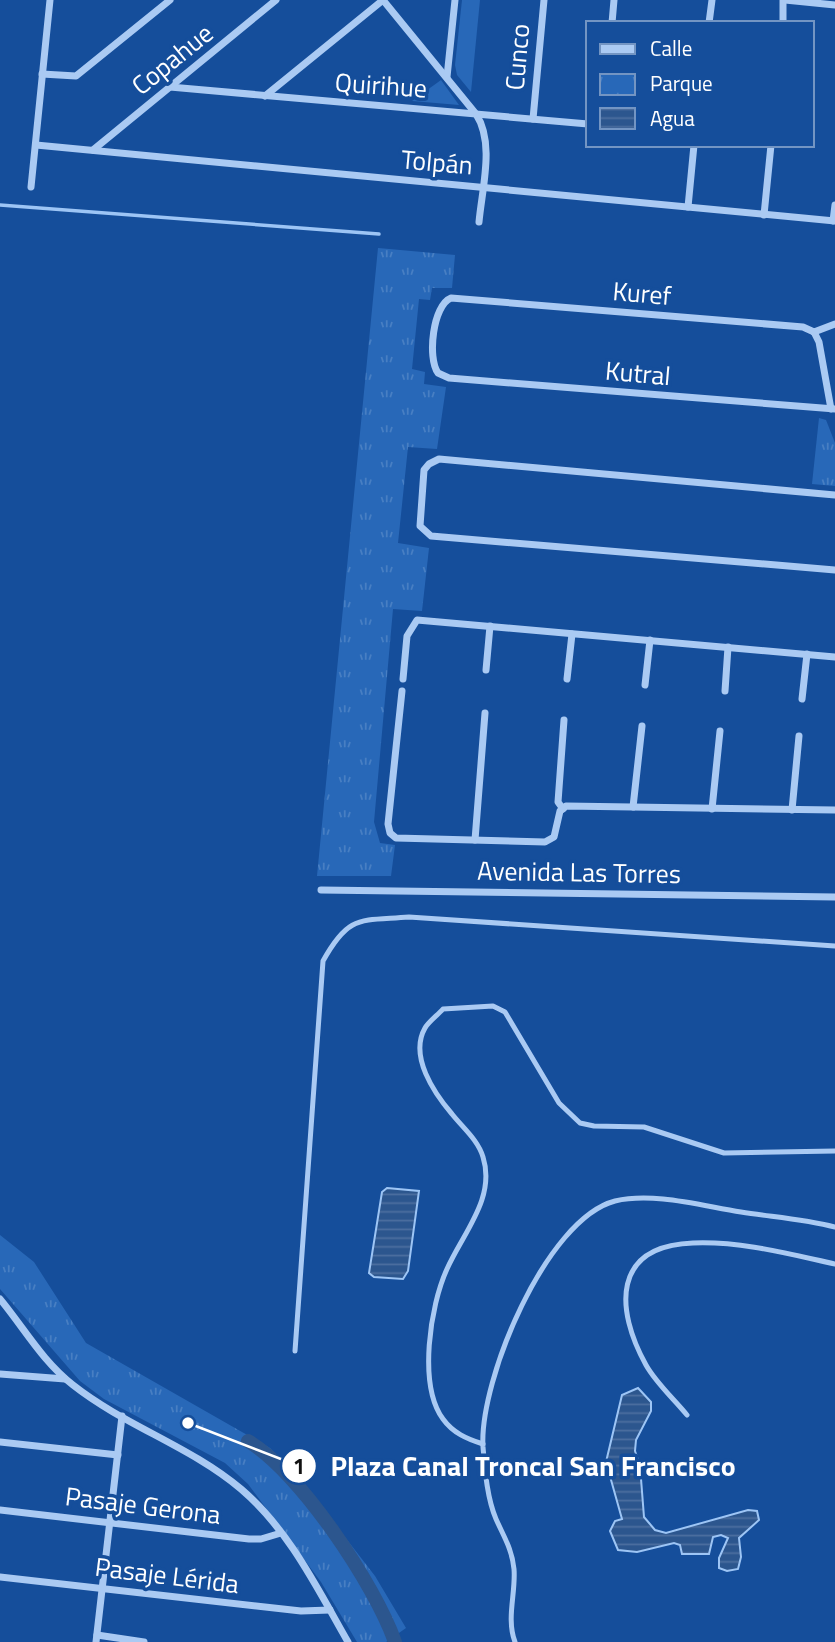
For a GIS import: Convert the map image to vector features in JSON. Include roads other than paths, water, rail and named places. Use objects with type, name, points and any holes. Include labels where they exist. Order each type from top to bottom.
[{"type":"street","points":[[31,187],[50,0]]},
{"type":"street","points":[[42,74],[76,76],[170,0]]},
{"type":"street","name":"Copahue","points":[[93,150],[276,0]]},
{"type":"street","points":[[265,96],[383,0],[476,114],[485,137],[479,222]]},
{"type":"street","points":[[447,77],[455,0]]},
{"type":"street","name":"Cunco","points":[[533,119],[544,0]]},
{"type":"street","points":[[612,21],[614,0]]},
{"type":"street","points":[[709,21],[712,0]]},
{"type":"street","points":[[783,21],[784,0],[835,5]]},
{"type":"street","name":"Quirihue","points":[[170,87],[586,124]]},
{"type":"street","name":"Tolpán","points":[[36,145],[834,221]]},
{"type":"street","points":[[688,207],[694,147]]},
{"type":"street","points":[[764,215],[771,147]]},
{"type":"street","points":[[834,221],[835,205]]},
{"type":"street","name":"Kuref","points":[[438,373],[433,360],[437,314],[443,302],[451,298],[803,327],[814,332]]},
{"type":"street","points":[[833,409],[819,342],[814,332],[835,324]]},
{"type":"street","name":"Kutral","points":[[438,373],[449,378],[833,409]]},
{"type":"street","points":[[835,495],[439,459],[424,470],[420,526],[431,536],[835,570]]},
{"type":"street","points":[[403,679],[407,636],[417,620],[835,657]]},
{"type":"street","points":[[486,670],[490,626]]},
{"type":"street","points":[[567,679],[572,634]]},
{"type":"street","points":[[645,685],[650,640]]},
{"type":"street","points":[[725,691],[728,647]]},
{"type":"street","points":[[802,699],[807,654]]},
{"type":"street","points":[[402,691],[388,824],[390,833],[396,838],[545,842],[554,837],[563,808]]},
{"type":"street","points":[[475,840],[485,713]]},
{"type":"street","points":[[563,808],[558,802],[564,720]]},
{"type":"street","points":[[633,807],[642,726]]},
{"type":"street","points":[[712,809],[720,732]]},
{"type":"street","points":[[792,810],[799,736]]},
{"type":"street","points":[[563,808],[835,810]]},
{"type":"street","name":"Avenida Las Torres","points":[[321,890],[835,897]]},
{"type":"street","points":[[0,1299],[65,1379],[122,1416],[180,1447],[242,1490],[281,1533],[348,1642]]},
{"type":"street","points":[[0,1374],[65,1379]]},
{"type":"street","points":[[122,1416],[97,1638],[144,1642]]},
{"type":"street","points":[[0,1441],[118,1455]]},
{"type":"street","name":"Pasaje Gerona","points":[[0,1510],[249,1539],[261,1539],[281,1533]]},
{"type":"street","name":"Pasaje Lérida","points":[[0,1577],[301,1611],[330,1610]]},
{"type":"lane","points":[[295,1351],[323,961],[337,935],[354,922],[409,917],[835,946]]},
{"type":"lane","points":[[483,1444],[456,1433],[442,1418],[432,1395],[429,1344],[434,1307],[446,1270],[480,1207],[488,1182],[483,1155],[475,1140],[429,1082],[423,1065],[420,1042],[425,1027],[443,1009],[492,1006],[505,1012],[559,1103],[580,1123],[594,1126],[644,1127],[733,1154],[835,1151]]},
{"type":"lane","points":[[515,1642],[511,1610],[514,1570],[510,1545],[495,1518],[483,1444],[486,1411],[514,1323],[542,1268],[579,1219],[614,1202],[640,1199],[805,1220],[835,1227]]},
{"type":"lane","points":[[687,1415],[647,1366],[625,1315],[624,1295],[629,1276],[643,1258],[662,1247],[693,1243],[785,1252],[835,1264]]},
{"type":"water","points":[[387,1188],[419,1191],[408,1271],[403,1279],[374,1277],[369,1273],[382,1192]]},
{"type":"water","points":[[638,1388],[651,1402],[651,1411],[636,1440],[635,1451],[640,1466],[644,1517],[655,1530],[666,1533],[748,1510],[757,1511],[759,1520],[739,1538],[741,1557],[738,1569],[727,1571],[719,1568],[719,1558],[728,1538],[721,1535],[713,1537],[709,1554],[682,1554],[680,1545],[674,1543],[637,1552],[618,1550],[610,1531],[615,1521],[622,1519],[606,1462],[622,1395]]},
{"type":"waterway","points":[[0,205],[379,234]]},
{"type":"waterway","points":[[248,1441],[290,1477],[334,1532],[371,1591],[395,1642]]},
{"type":"place","name":"Plaza Canal Troncal San Francisco","points":[[188,1423]]}]
